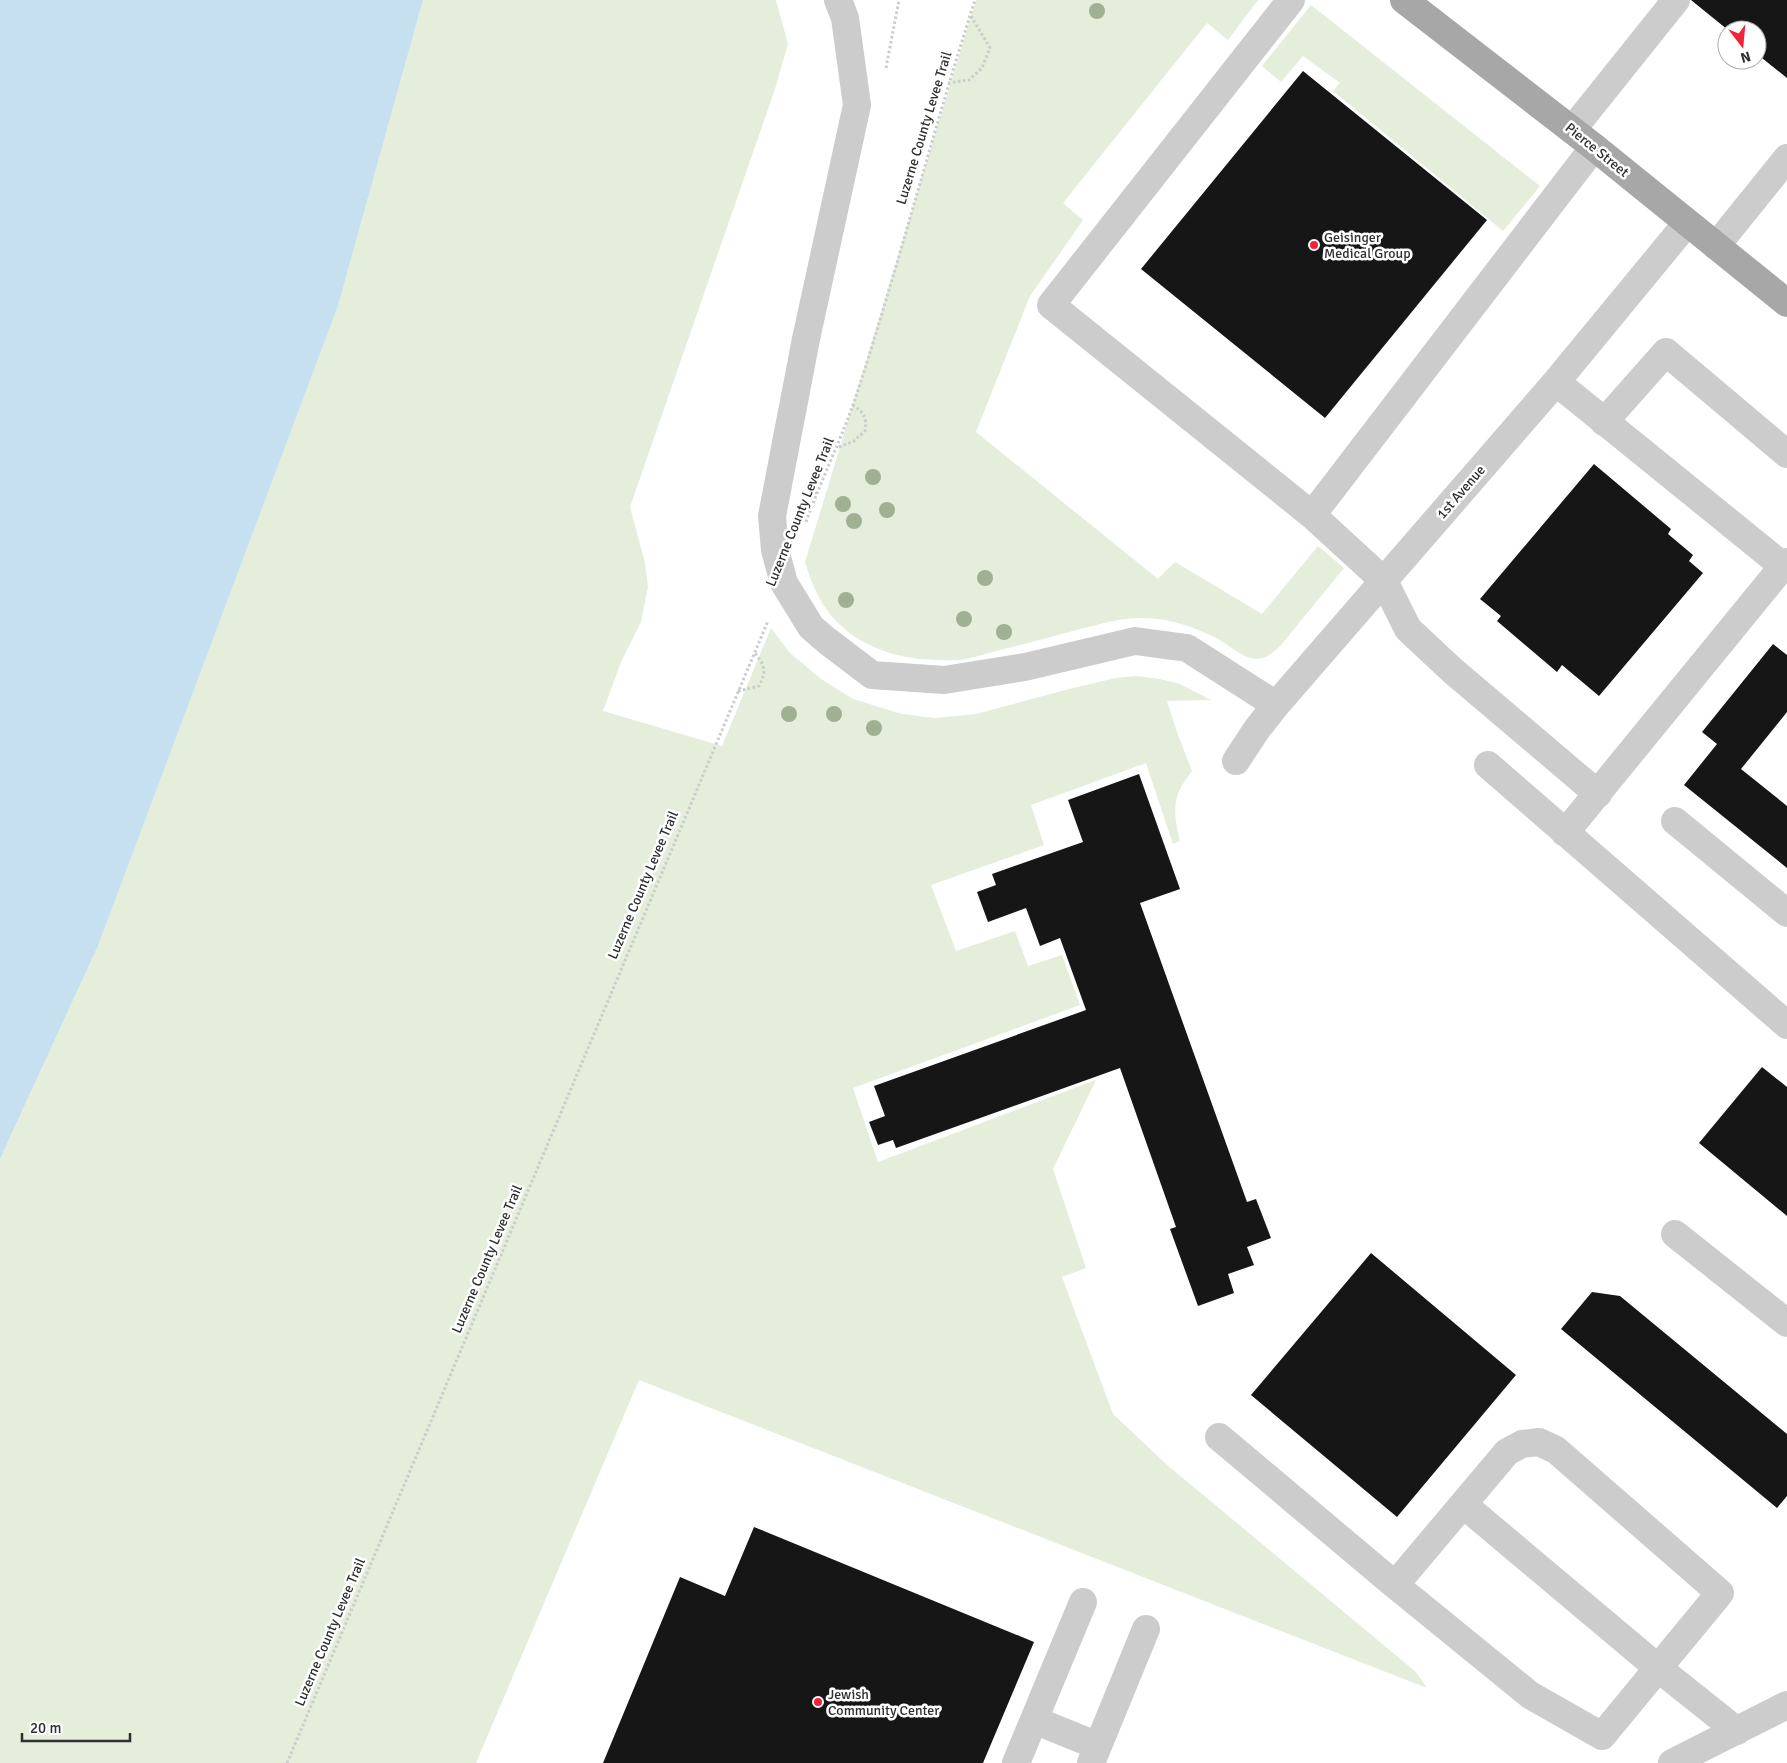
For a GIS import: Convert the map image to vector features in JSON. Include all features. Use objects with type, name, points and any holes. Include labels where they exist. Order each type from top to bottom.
[{"type":"main road","name":"Pierce Street","points":[[1404,0],[1594,147],[1787,303]]},
{"type":"street","points":[[838,0],[845,18],[857,104],[806,339],[772,516],[775,550],[784,583],[811,627],[872,675],[944,680],[1026,667],[1135,642],[1187,648],[1276,705]]},
{"type":"street","points":[[1291,0],[1051,305],[1312,515],[1384,581],[1408,629],[1453,671],[1598,794]]},
{"type":"street","points":[[1572,130],[1676,0]]},
{"type":"street","points":[[1312,515],[1594,147]]},
{"type":"street","points":[[1716,246],[1787,158]]},
{"type":"street","name":"1st Avenue","points":[[1236,761],[1257,729],[1276,705],[1556,382],[1687,223]]},
{"type":"street","points":[[1604,422],[1666,352],[1787,454]]},
{"type":"street","points":[[1556,382],[1785,564],[1565,833]]},
{"type":"street","points":[[1488,765],[1787,1026]]},
{"type":"street","points":[[1675,822],[1787,912]]},
{"type":"street","points":[[1675,1234],[1787,1323]]},
{"type":"street","points":[[1218,1437],[1395,1585],[1530,1695],[1602,1736],[1720,1593],[1556,1450],[1539,1442],[1522,1444],[1508,1452],[1395,1585]]},
{"type":"street","points":[[1464,1505],[1658,1668],[1737,1731]]},
{"type":"street","points":[[1016,1763],[1083,1602]]},
{"type":"street","points":[[1034,1720],[1094,1755],[1146,1629]]},
{"type":"street","points":[[1672,1763],[1787,1705]]},
{"type":"path","name":"Luzerne County Levee Trail","points":[[805,526],[815,498],[838,447],[853,405],[948,83],[975,0]]},
{"type":"path","points":[[948,83],[969,80],[982,68],[990,48],[970,16]]},
{"type":"path","points":[[838,447],[854,441],[865,431],[866,419],[863,412],[853,405]]},
{"type":"path","name":"Luzerne County Levee Trail","points":[[287,1763],[784,583]]},
{"type":"path","points":[[737,691],[759,686],[764,676],[763,663],[754,652]]},
{"type":"green space","points":[[423,0],[776,0],[788,44],[775,89],[630,507],[645,563],[648,587],[641,622],[621,662],[603,711],[722,746],[771,628],[789,652],[821,679],[853,699],[902,714],[935,718],[976,714],[1069,689],[1116,678],[1136,676],[1180,684],[1211,700],[1167,701],[1192,771],[1180,788],[1177,797],[1175,810],[1180,841],[1173,844],[1146,763],[1031,805],[1044,845],[931,885],[956,951],[1015,931],[1028,966],[1062,955],[1080,1005],[853,1088],[878,1162],[1096,1080],[1053,1169],[1086,1268],[1062,1277],[1113,1414],[1166,1464],[1416,1672],[1427,1688],[639,1380],[476,1763],[0,1763],[0,1159],[98,946],[338,306]]},
{"type":"green space","points":[[976,0],[1258,0],[1228,40],[1207,23],[1063,203],[1083,220],[1030,296],[976,432],[1158,579],[1175,562],[1262,614],[1318,546],[1344,568],[1282,644],[1264,658],[1256,659],[1246,656],[1216,638],[1181,624],[1153,618],[1136,618],[1104,623],[973,658],[937,660],[915,658],[884,651],[848,632],[829,613],[815,590],[805,562]]},
{"type":"green space","points":[[1311,5],[1540,186],[1503,231],[1333,91],[1340,83],[1303,56],[1281,82],[1262,66]]},
{"type":"water","points":[[0,0],[423,0],[338,306],[98,946],[0,1159]]},
{"type":"building","points":[[1691,0],[1787,0],[1787,78],[1767,62],[1767,20],[1717,21]]},
{"type":"building","name":"Geisinger Medical Group","points":[[1303,71],[1487,220],[1325,418],[1141,269]]},
{"type":"building","points":[[1594,464],[1671,529],[1668,534],[1693,555],[1689,561],[1703,573],[1599,696],[1562,665],[1557,672],[1497,621],[1501,616],[1480,599]]},
{"type":"building","points":[[1773,644],[1787,655],[1787,712],[1741,769],[1787,806],[1787,868],[1684,785],[1717,744],[1702,732]]},
{"type":"building","points":[[1139,774],[1180,889],[1140,903],[1247,1202],[1256,1199],[1271,1238],[1247,1247],[1254,1265],[1228,1274],[1234,1293],[1198,1306],[1170,1229],[1176,1227],[1120,1068],[896,1148],[893,1140],[878,1145],[869,1122],[885,1116],[874,1086],[1086,1010],[1060,938],[1040,946],[1026,908],[988,922],[977,892],[996,885],[992,874],[1083,842],[1068,800]]},
{"type":"building","points":[[1762,1067],[1787,1087],[1787,1216],[1699,1143]]},
{"type":"building","points":[[1371,1253],[1516,1375],[1397,1517],[1251,1395]]},
{"type":"building","points":[[1592,1292],[1620,1296],[1787,1434],[1787,1496],[1777,1508],[1561,1329]]},
{"type":"building","name":"Jewish Community Center","points":[[754,1527],[1034,1642],[983,1763],[603,1763],[680,1577],[725,1596]]},
{"type":"place","name":"Geisinger Medical Group","points":[[1314,245]]},
{"type":"place","name":"Jewish Community Center","points":[[818,1702]]}]
